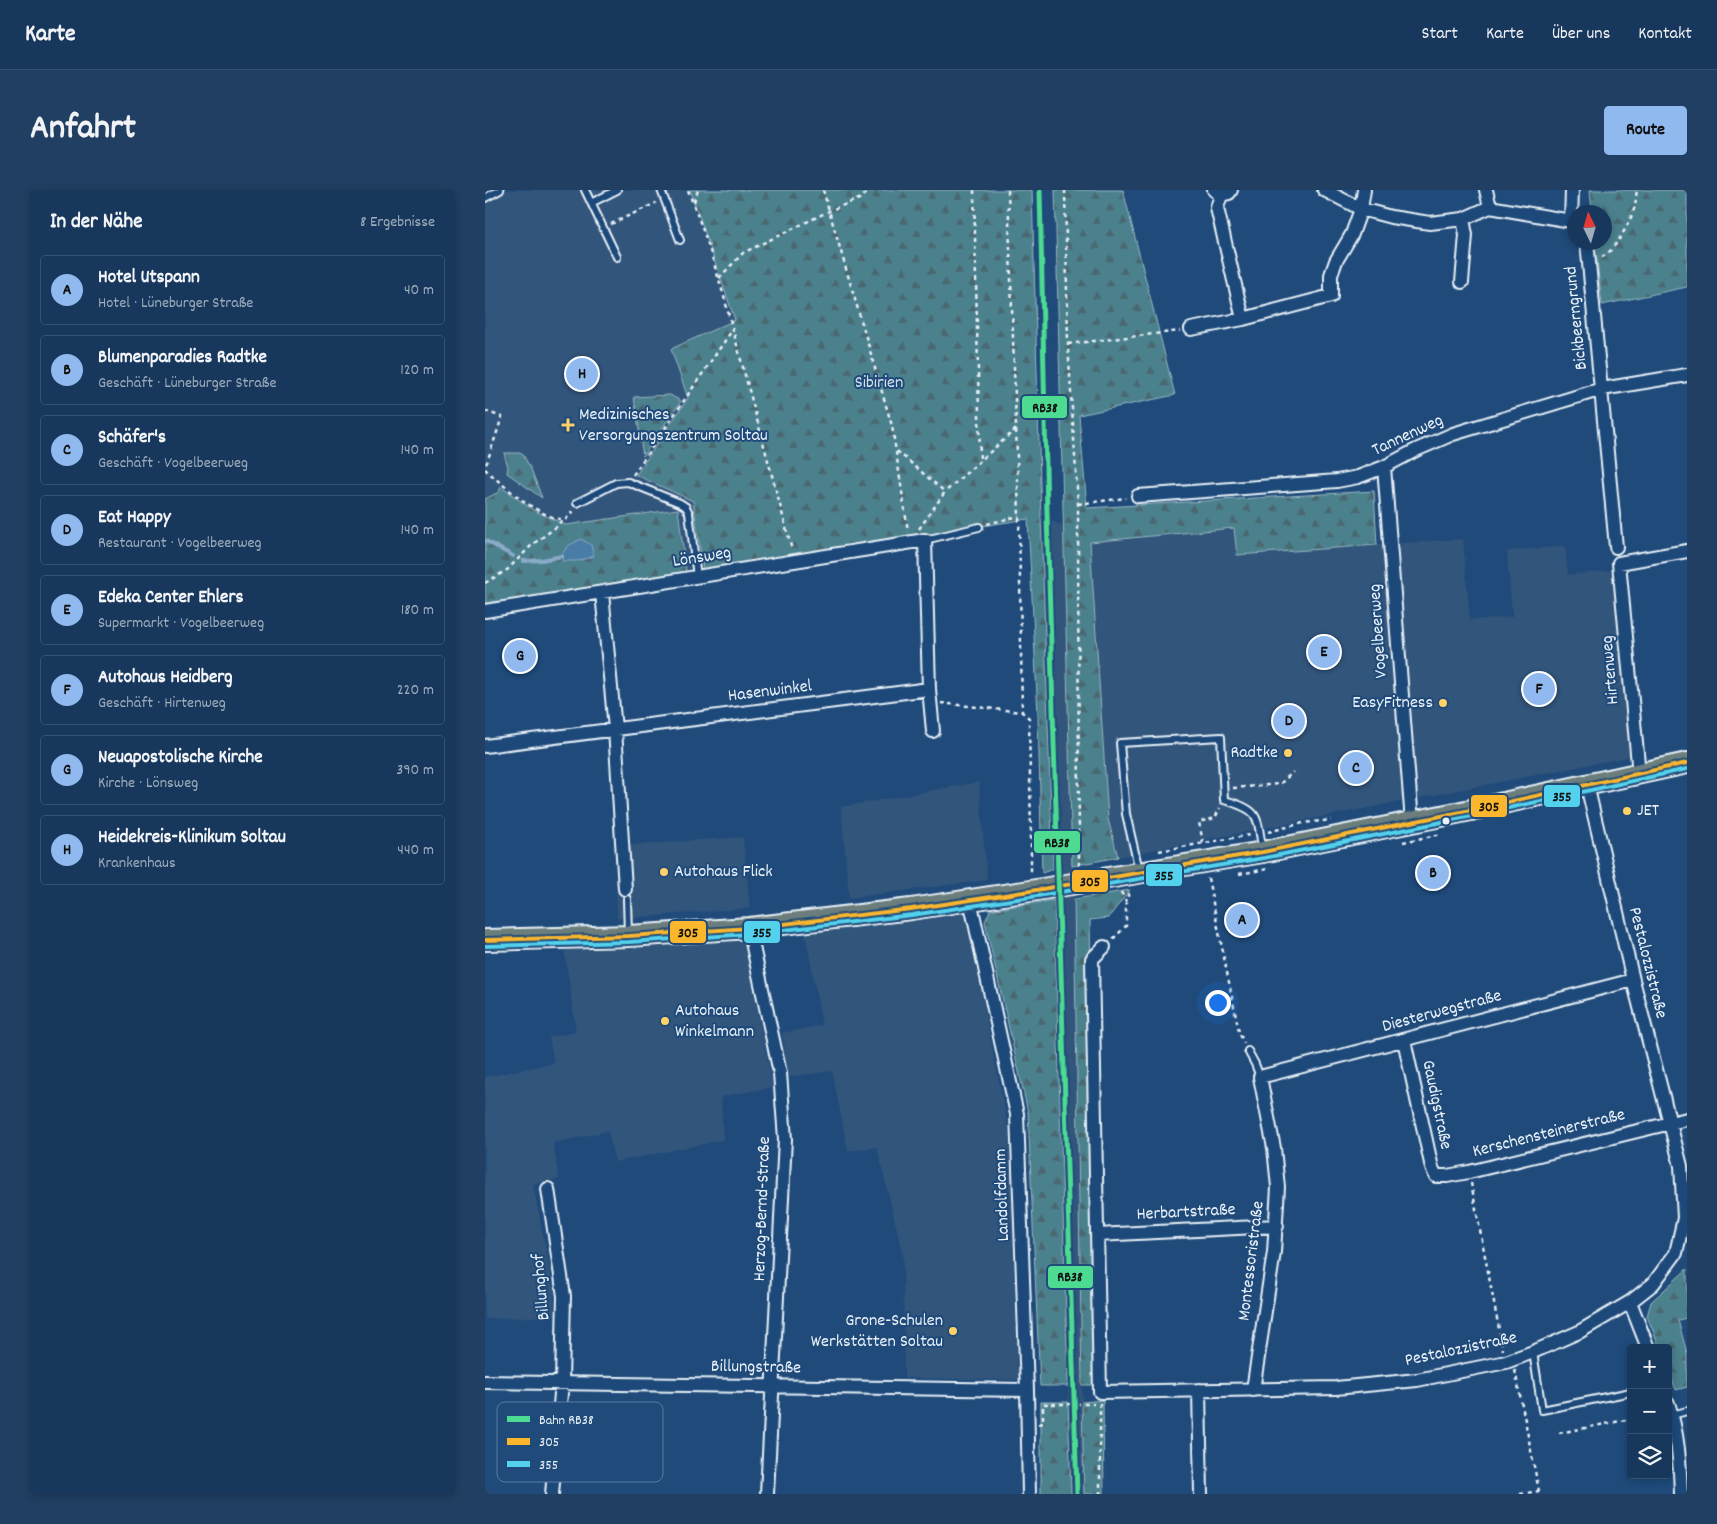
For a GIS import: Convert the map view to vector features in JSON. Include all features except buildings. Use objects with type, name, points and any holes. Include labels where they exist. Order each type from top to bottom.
[{"type":"main road","points":[[485,940],[629,936],[749,928],[911,909],[970,900],[1030,884],[1080,883],[1262,843],[1412,822],[1687,763]]},
{"type":"street","points":[[1324,190],[1361,209],[1391,217],[1430,223],[1463,219],[1490,207],[1567,221]]},
{"type":"street","points":[[1191,330],[1243,319],[1331,296],[1331,275],[1336,261],[1352,234],[1361,209],[1364,190]]},
{"type":"street","points":[[1486,190],[1490,207]]},
{"type":"street","points":[[1573,190],[1573,205]]},
{"type":"street","points":[[1222,192],[1217,208],[1243,319]]},
{"type":"street","points":[[1462,282],[1466,235],[1463,219]]},
{"type":"street","name":"Bickbeerngrund","points":[[1588,250],[1602,389]]},
{"type":"street","name":"Tannenweg","points":[[1138,496],[1337,482],[1358,477],[1384,467],[1416,450],[1453,434],[1602,389],[1687,375]]},
{"type":"street","points":[[1602,389],[1617,547]]},
{"type":"street","name":"Vogelbeerweg","points":[[1384,467],[1412,822]]},
{"type":"street","points":[[925,540],[933,731]]},
{"type":"street","name":"Lönsweg","points":[[485,611],[925,540]]},
{"type":"street","name":"Hirtenweg","points":[[1639,774],[1619,563],[1687,552]]},
{"type":"street","points":[[602,592],[615,729],[626,894]]},
{"type":"street","name":"Hasenwinkel","points":[[485,746],[615,729],[930,695]]},
{"type":"street","name":"Pestalozzistraße","points":[[1098,1398],[1199,1390],[1336,1388],[1417,1380],[1509,1360],[1533,1352],[1579,1332],[1630,1302],[1653,1284],[1676,1253],[1685,1218],[1681,1166],[1633,980],[1587,785]]},
{"type":"street","name":"Landolfdamm","points":[[970,900],[1017,1114],[1029,1494]]},
{"type":"street","name":"Herzog-Bernd-Straße","points":[[749,928],[780,1073],[785,1139],[767,1494]]},
{"type":"street","points":[[1098,1398],[1092,959],[1104,947]]},
{"type":"street","name":"Diesterwegstraße","points":[[1260,1077],[1633,980]]},
{"type":"street","name":"Gaudigstraße","points":[[1404,1040],[1432,1168],[1436,1176]]},
{"type":"street","name":"Montessoristraße","points":[[1253,1390],[1274,1252],[1278,1187],[1274,1148],[1260,1077]]},
{"type":"street","name":"Kerschensteinerstraße","points":[[1436,1176],[1469,1172],[1687,1119]]},
{"type":"street","name":"Billunghof","points":[[547,1188],[564,1296],[559,1402]]},
{"type":"street","name":"Herbartstraße","points":[[1097,1235],[1277,1226]]},
{"type":"street","points":[[1630,1302],[1646,1344]]},
{"type":"street","name":"Billungstraße","points":[[485,1382],[1027,1390]]},
{"type":"street","points":[[1199,1390],[1201,1494]]},
{"type":"street","points":[[1672,1419],[1677,1444],[1681,1494]]},
{"type":"lane","points":[[485,198],[500,190]]},
{"type":"lane","points":[[585,190],[617,257]]},
{"type":"lane","points":[[591,204],[617,190]]},
{"type":"lane","points":[[661,190],[680,240]]},
{"type":"lane","points":[[577,503],[616,483],[628,482],[680,502],[689,513],[697,577]]},
{"type":"lane","points":[[925,540],[979,526]]},
{"type":"lane","points":[[1135,871],[1125,814],[1120,744],[1221,737],[1224,800],[1241,805],[1254,812],[1257,816],[1262,843]]},
{"type":"lane","points":[[626,894],[629,936]]},
{"type":"lane","points":[[1248,1051],[1260,1077]]},
{"type":"lane","points":[[1533,1352],[1542,1410],[1627,1393]]},
{"type":"lane","points":[[1672,1409],[1687,1411]]},
{"type":"path","points":[[688,190],[719,278],[795,561]]},
{"type":"path","points":[[693,203],[698,190]]},
{"type":"path","points":[[823,190],[892,426],[910,542]]},
{"type":"path","points":[[719,278],[743,253],[829,210],[859,199],[871,190]]},
{"type":"path","points":[[974,190],[980,461]]},
{"type":"path","points":[[1008,190],[1019,516],[1022,712]]},
{"type":"path","points":[[1065,190],[1068,344],[1078,504],[1080,883]]},
{"type":"path","points":[[1589,262],[1608,254],[1624,230],[1635,206],[1637,190]]},
{"type":"path","points":[[603,227],[665,199]]},
{"type":"path","points":[[628,482],[733,329]]},
{"type":"path","points":[[1068,344],[1191,330]]},
{"type":"path","points":[[485,411],[502,417],[485,469],[514,494],[552,517],[561,520],[566,519],[572,513],[577,503]]},
{"type":"path","points":[[910,542],[945,492],[1016,429]]},
{"type":"path","points":[[896,450],[945,492]]},
{"type":"path","points":[[1078,504],[1138,496]]},
{"type":"path","points":[[979,526],[1019,516]]},
{"type":"path","points":[[485,583],[507,570],[533,544],[559,524],[561,520]]},
{"type":"path","points":[[930,695],[1022,712],[1029,718],[1030,884]]},
{"type":"path","points":[[1229,789],[1280,784],[1293,772]]},
{"type":"path","points":[[1203,842],[1199,822],[1215,818],[1220,808]]},
{"type":"path","points":[[1104,947],[1126,926],[1126,901],[1130,894],[1135,871],[1203,842],[1262,843],[1303,823],[1340,819]]},
{"type":"path","points":[[1208,877],[1239,1032],[1248,1051]]},
{"type":"path","points":[[1120,888],[1121,895],[1126,901]]},
{"type":"path","points":[[1469,1172],[1509,1360],[1539,1491],[1542,1494]]},
{"type":"path","points":[[1043,1424],[1043,1404],[1098,1398],[1100,1494]]},
{"type":"path","points":[[1559,1433],[1627,1420]]},
{"type":"path","points":[[1520,1494],[1539,1491]]},
{"type":"shaded area","points":[[485,190],[690,190],[735,321],[671,349],[688,398],[636,475],[693,501],[703,569],[485,604]]},
{"type":"shaded area","points":[[1041,518],[1063,525],[1074,899],[1084,1494],[1071,1494]]},
{"type":"shaded area","points":[[1234,528],[1237,554],[1463,539],[1470,620],[1512,617],[1507,551],[1565,546],[1568,575],[1615,570],[1633,756],[1118,857],[1108,819],[1090,542]]},
{"type":"shaded area","points":[[581,539],[591,545],[594,556],[578,561],[562,561],[562,554],[568,546]]},
{"type":"shaded area","points":[[979,782],[987,880],[849,898],[841,807]]},
{"type":"shaded area","points":[[743,837],[750,908],[617,919],[615,846]]},
{"type":"shaded area","points":[[965,911],[1009,1132],[1018,1380],[904,1378],[903,1255],[877,1147],[848,1151],[832,1071],[789,1077],[782,1033],[822,1025],[805,932]]},
{"type":"shaded area","points":[[743,937],[773,1087],[721,1097],[723,1140],[615,1162],[608,1131],[553,1143],[559,1179],[533,1184],[554,1291],[555,1316],[485,1319],[485,1077],[554,1063],[549,1037],[576,1032],[564,947],[623,946]]},
{"type":"green space","name":"Sibirien","points":[[690,190],[1032,190],[1053,869],[1042,873],[1038,715],[1028,519],[703,569],[693,501],[636,475],[688,398],[671,349],[735,320]]},
{"type":"green space","points":[[1055,190],[1123,190],[1175,395],[1079,415],[1087,508],[1374,491],[1377,545],[1237,555],[1234,528],[1090,542],[1108,819],[1118,857],[1072,866]]},
{"type":"green space","points":[[1590,190],[1687,190],[1687,287],[1602,305],[1596,250],[1612,250],[1612,205],[1591,205]]},
{"type":"green space","points":[[670,395],[681,401],[643,456],[634,397]]},
{"type":"green space","points":[[504,453],[522,453],[531,469],[542,498],[507,473],[508,467]]},
{"type":"green space","points":[[501,487],[535,511],[566,525],[678,509],[686,572],[485,604],[485,499],[499,492]]},
{"type":"green space","points":[[1130,890],[1108,918],[1090,920],[1098,1385],[1082,1385],[1074,899]]},
{"type":"green space","points":[[1054,900],[1068,1386],[1040,1386],[1028,1112],[985,922],[990,910]]},
{"type":"green space","points":[[1687,1269],[1687,1318],[1678,1320],[1687,1353],[1687,1387],[1676,1390],[1672,1380],[1672,1344],[1658,1344],[1647,1316],[1651,1302]]},
{"type":"green space","points":[[1103,1400],[1104,1494],[1084,1494],[1082,1402]]},
{"type":"green space","points":[[1041,1402],[1068,1402],[1071,1494],[1041,1494]]},
{"type":"waterway","points":[[486,541],[513,556]]},
{"type":"waterway","points":[[523,561],[562,556]]},
{"type":"rail line","name":"RB38","points":[[1040,190],[1047,514],[1077,1494]]},
{"type":"transit line","name":"305","points":[[485,940],[629,936],[749,928],[911,909],[1263,852],[1471,810],[1687,763]]},
{"type":"transit line","name":"355","points":[[485,946],[629,942],[749,934],[912,915],[1264,858],[1472,816],[1687,769]]},
{"type":"place","name":"Heidekreis-Klinikum Soltau","points":[[582,374]]},
{"type":"place","name":"Medizinisches Versorgungszentrum Soltau","points":[[568,425]]},
{"type":"place","name":"Edeka Center Ehlers","points":[[1324,652]]},
{"type":"place","name":"Neuapostolische Kirche","points":[[520,656]]},
{"type":"place","name":"Autohaus Heidberg","points":[[1539,689]]},
{"type":"place","name":"EasyFitness","points":[[1443,703]]},
{"type":"place","name":"Eat Happy","points":[[1289,721]]},
{"type":"place","name":"Radtke","points":[[1288,753]]},
{"type":"place","name":"Schäfer's","points":[[1356,768]]},
{"type":"place","name":"JET","points":[[1627,811]]},
{"type":"place","name":"Autohaus Flick","points":[[664,872]]},
{"type":"place","name":"Blumenparadies Radtke","points":[[1433,873]]},
{"type":"place","name":"Hotel Utspann","points":[[1242,920]]},
{"type":"place","name":"Autohaus Winkelmann","points":[[665,1021]]},
{"type":"place","name":"Grone-Schulen Werkstätten Soltau","points":[[953,1331]]}]
